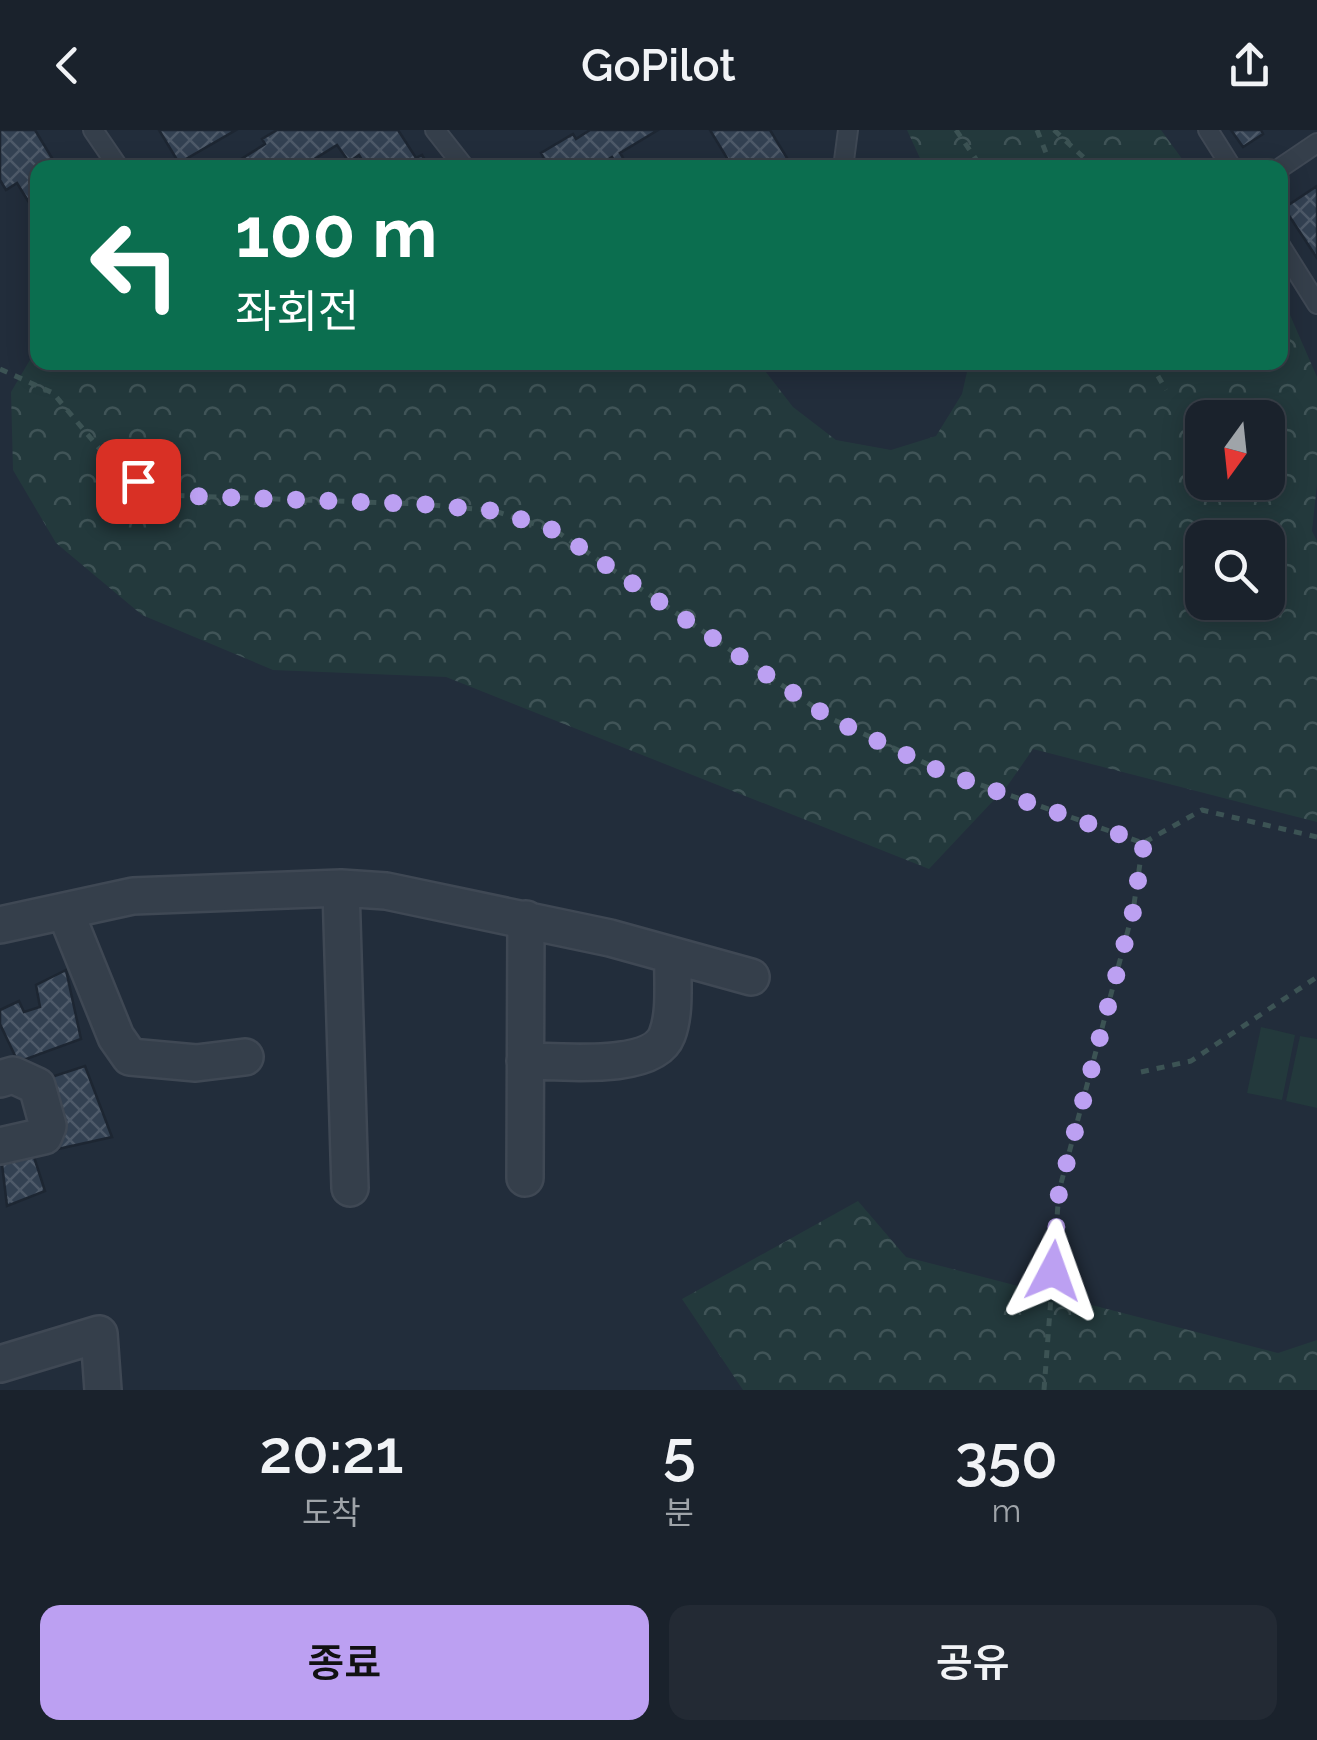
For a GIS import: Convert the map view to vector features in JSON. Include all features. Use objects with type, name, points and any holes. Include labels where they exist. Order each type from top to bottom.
[{"type":"street","points":[[341,888],[350,1188]]},
{"type":"street","points":[[0,924],[134,896],[341,888],[386,891],[526,919],[751,977]]},
{"type":"street","points":[[65,911],[116,1037],[130,1057],[196,1064],[246,1057]]},
{"type":"street","points":[[525,1178],[526,919]]},
{"type":"street","points":[[525,1061],[635,1060],[658,1050],[667,1035],[673,956]]},
{"type":"street","points":[[0,1078],[13,1075],[37,1086],[48,1126],[44,1136],[0,1146]]},
{"type":"street","points":[[0,1364],[99,1334],[103,1390]]},
{"type":"lane","points":[[93,130],[114,160]]},
{"type":"lane","points":[[435,130],[459,160]]},
{"type":"lane","points":[[844,160],[848,130]]},
{"type":"lane","points":[[1208,130],[1227,160]]},
{"type":"lane","points":[[1288,163],[1317,143]]},
{"type":"lane","points":[[1288,258],[1317,303]]},
{"type":"path","points":[[956,130],[977,160]]},
{"type":"path","points":[[1037,130],[1049,160]]},
{"type":"path","points":[[1054,130],[1086,160]]},
{"type":"path","points":[[0,369],[53,394],[114,466],[161,495],[421,504],[496,511],[556,531],[830,718],[942,772],[1144,843],[1202,810],[1317,837]]},
{"type":"path","points":[[1155,370],[1166,390]]},
{"type":"path","points":[[1044,1390],[1059,1192],[1133,912],[1144,843]]},
{"type":"path","points":[[1142,1072],[1191,1061],[1317,977]]},
{"type":"green space","points":[[907,130],[1161,130],[1183,160],[921,160]]},
{"type":"green space","points":[[1288,312],[1317,377],[1317,484],[1312,531],[1317,541],[1317,822],[1033,749],[1008,785],[929,869],[446,677],[273,670],[142,615],[56,543],[13,470],[11,392],[30,360],[30,370],[764,370],[793,407],[836,440],[891,450],[936,436],[962,394],[967,370],[1288,370]]},
{"type":"green space","points":[[1261,1027],[1295,1035],[1282,1100],[1247,1093]]},
{"type":"green space","points":[[1300,1036],[1317,1039],[1317,1108],[1286,1101]]},
{"type":"green space","points":[[858,1201],[906,1257],[1278,1353],[1317,1340],[1317,1390],[743,1390],[682,1299]]},
{"type":"building","points":[[0,130],[35,130],[53,160],[30,160],[30,204],[17,183],[6,190],[0,180]]},
{"type":"building","points":[[159,130],[236,130],[184,160],[177,160]]},
{"type":"building","points":[[277,130],[398,130],[416,158],[422,155],[425,160],[362,160],[359,155],[348,160],[337,145],[313,160],[240,160],[265,144],[262,139]]},
{"type":"building","points":[[590,130],[658,130],[620,153],[624,160],[545,160],[541,153],[573,134],[576,139]]},
{"type":"building","points":[[710,130],[770,130],[788,160],[728,160]]},
{"type":"building","points":[[1231,130],[1261,130],[1263,134],[1243,147]]},
{"type":"building","points":[[1317,186],[1317,258],[1288,214],[1288,205]]},
{"type":"building","points":[[66,970],[81,1039],[18,1062],[0,1024],[0,1010],[19,1001],[24,1012],[40,1007],[36,985]]},
{"type":"building","points":[[85,1066],[112,1137],[58,1149],[36,1082]]},
{"type":"building","points":[[34,1157],[45,1191],[7,1206],[2,1164]]},
{"type":"route","points":[[138,481],[161,495],[421,504],[496,511],[556,531],[830,718],[942,772],[1144,843],[1133,912],[1059,1192],[1053,1271]]}]
